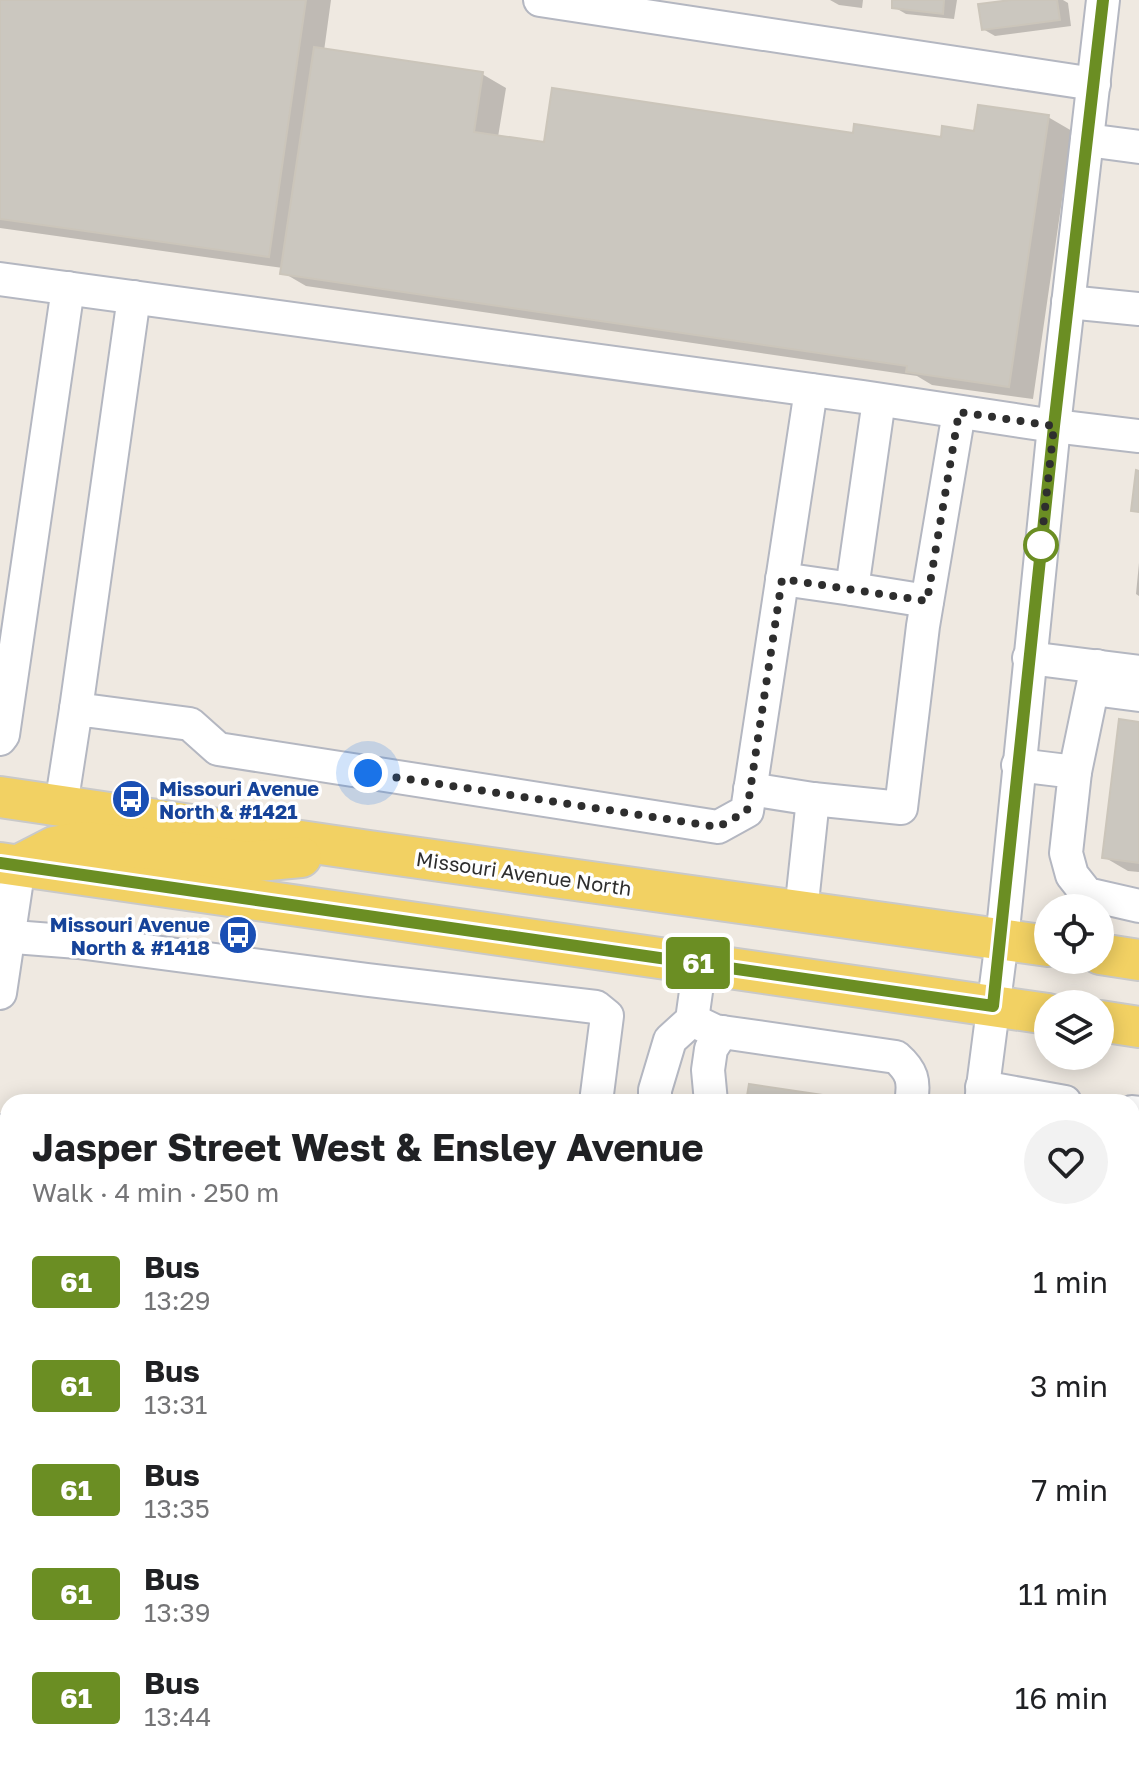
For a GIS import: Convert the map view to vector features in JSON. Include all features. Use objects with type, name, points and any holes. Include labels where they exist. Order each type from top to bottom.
[{"type":"main road","name":"Missouri Avenue North","points":[[0,797],[1034,944]]},
{"type":"main road","points":[[0,829],[61,806]]},
{"type":"main road","points":[[9,864],[54,847],[83,842],[247,862],[369,851]]},
{"type":"main road","points":[[9,864],[1034,1012]]},
{"type":"main road","points":[[1114,956],[1139,960]]},
{"type":"main road","points":[[1114,1023],[1139,1027]]},
{"type":"street","points":[[540,0],[1094,84]]},
{"type":"street","points":[[982,1094],[1002,940],[1029,658],[1103,0]]},
{"type":"street","points":[[1087,140],[1139,147]]},
{"type":"street","points":[[0,279],[1139,436]]},
{"type":"street","points":[[0,739],[68,288]]},
{"type":"street","points":[[61,806],[134,297]]},
{"type":"street","points":[[1068,302],[1139,309]]},
{"type":"street","points":[[76,709],[190,724],[218,749],[718,827],[747,811],[811,390]]},
{"type":"street","points":[[852,589],[879,400]]},
{"type":"street","points":[[750,789],[901,808],[925,614],[959,412]]},
{"type":"street","points":[[782,579],[852,589],[925,614]]},
{"type":"street","points":[[1029,658],[1139,695]]},
{"type":"street","points":[[1095,678],[1139,672]]},
{"type":"street","points":[[1095,678],[1075,772],[1066,853],[1072,875],[1087,894],[1139,906]]},
{"type":"street","points":[[1018,765],[1075,772]]},
{"type":"street","points":[[801,912],[813,799]]},
{"type":"street","points":[[0,993],[9,864]]},
{"type":"street","points":[[4,937],[78,942],[596,1007],[607,1016],[597,1094]]},
{"type":"street","points":[[655,1094],[670,1040],[692,1020],[700,963]]},
{"type":"street","points":[[692,1020],[715,1031],[717,1041],[708,1070],[710,1094]]},
{"type":"street","points":[[675,1094],[679,1075],[689,1061],[717,1041],[896,1057],[908,1068],[912,1094]]},
{"type":"building","points":[[0,0],[306,0],[269,257],[0,219]]},
{"type":"building","points":[[892,0],[944,0],[943,14],[892,8]]},
{"type":"building","points":[[1057,0],[1060,20],[982,30],[978,4]]},
{"type":"building","points":[[314,47],[483,72],[474,132],[544,142],[552,88],[853,133],[854,124],[941,137],[942,126],[974,131],[978,105],[1049,115],[1009,387],[906,372],[907,366],[280,274]]},
{"type":"building","points":[[1136,470],[1139,471],[1139,512],[1131,511]]},
{"type":"building","points":[[1119,719],[1139,722],[1139,863],[1102,858]]},
{"type":"building","points":[[749,1084],[816,1094],[747,1094]]},
{"type":"bus line","name":"61","points":[[0,863],[993,1006],[1054,426],[1103,0]]},
{"type":"place","name":"Missouri Avenue North & #1421","points":[[131,799]]},
{"type":"place","name":"Missouri Avenue North & #1418","points":[[238,935]]},
{"type":"route","points":[[368,773],[718,827],[747,811],[782,579],[927,601],[959,412],[1054,426],[1041,545]]}]
